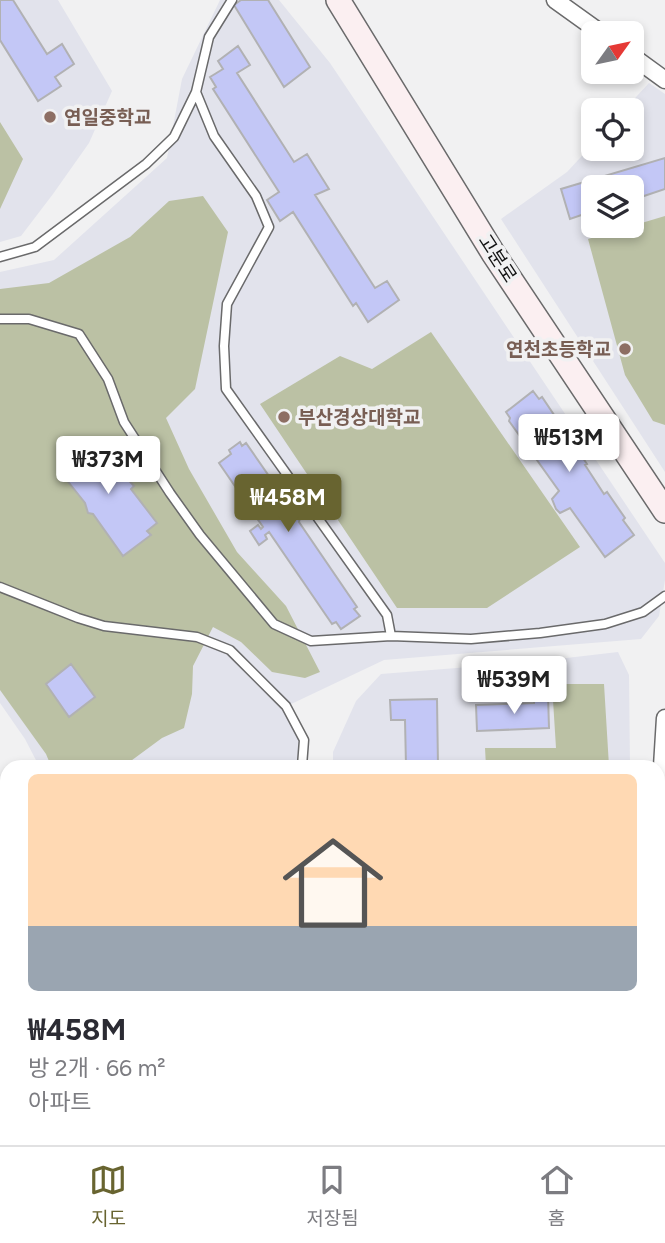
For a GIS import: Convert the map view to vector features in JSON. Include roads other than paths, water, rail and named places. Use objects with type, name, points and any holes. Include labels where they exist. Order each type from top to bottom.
[{"type":"main road","name":"고분로","points":[[338,0],[494,253],[665,511]]},
{"type":"street","points":[[555,0],[584,21]]},
{"type":"street","points":[[644,64],[665,80]]},
{"type":"street","points":[[662,760],[665,718]]},
{"type":"lane","points":[[0,257],[35,247],[146,164],[174,136],[196,92],[209,37],[232,0]]},
{"type":"lane","points":[[196,92],[214,136],[256,196],[270,227],[228,304],[223,346],[226,389],[387,615],[391,636]]},
{"type":"lane","points":[[0,318],[29,319],[79,334],[108,379],[124,422],[170,493],[226,567],[274,624],[311,640],[391,636],[471,639],[540,633],[605,624],[643,612],[665,596]]},
{"type":"lane","points":[[0,587],[104,626],[197,637],[230,650],[286,706],[304,740],[302,760]]},
{"type":"place","name":"연일중학교","points":[[50,117]]},
{"type":"place","name":"연천초등학교","points":[[625,349]]},
{"type":"place","name":"부산경상대학교","points":[[284,417]]}]
